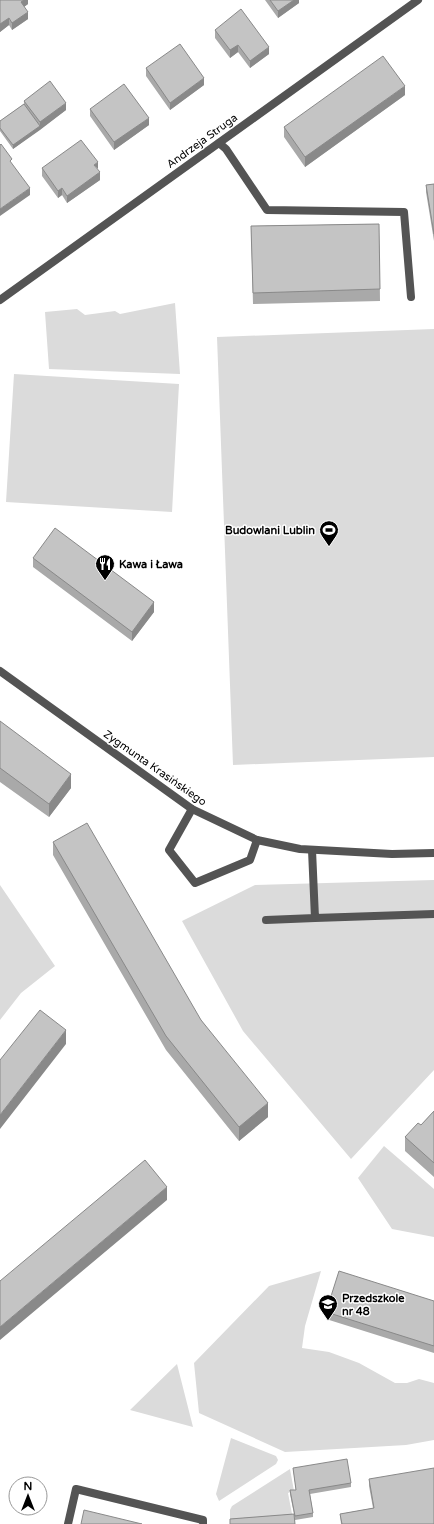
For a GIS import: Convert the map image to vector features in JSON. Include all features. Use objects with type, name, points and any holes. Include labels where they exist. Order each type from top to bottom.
[{"type":"street","name":"Andrzeja Struga","points":[[0,300],[418,0]]},
{"type":"street","points":[[219,143],[226,149],[267,210],[404,212],[411,297]]},
{"type":"street","name":"Zygmunta Krasińskiego","points":[[0,671],[192,809],[257,840],[312,850],[392,854],[434,853]]},
{"type":"street","points":[[192,809],[170,850],[195,883],[250,860],[257,840]]},
{"type":"street","points":[[312,850],[315,918]]},
{"type":"street","points":[[266,920],[434,914]]},
{"type":"street","points":[[68,1524],[76,1489],[203,1520],[203,1524]]},
{"type":"shaded area","points":[[175,303],[180,374],[49,369],[45,312],[77,309],[85,315],[115,311],[120,314]]},
{"type":"shaded area","name":"Budowlani Lublin","points":[[434,329],[434,757],[233,765],[217,337]]},
{"type":"shaded area","points":[[14,374],[179,384],[172,512],[6,502]]},
{"type":"shaded area","points":[[434,880],[434,1070],[351,1159],[243,1031],[182,921],[255,885]]},
{"type":"shaded area","points":[[0,885],[55,966],[21,993],[0,1020]]},
{"type":"shaded area","points":[[384,1146],[434,1189],[434,1237],[392,1229],[358,1178]]},
{"type":"shaded area","points":[[321,1271],[305,1326],[302,1348],[329,1352],[359,1363],[395,1383],[407,1383],[419,1379],[434,1383],[434,1440],[406,1445],[285,1452],[199,1413],[194,1363],[269,1286]]},
{"type":"shaded area","points":[[177,1364],[193,1427],[130,1410]]},
{"type":"shaded area","points":[[231,1438],[276,1456],[278,1460],[276,1464],[219,1501],[216,1494]]},
{"type":"shaded area","points":[[290,1469],[294,1491],[288,1493],[293,1519],[230,1524],[230,1510],[232,1506]]},
{"type":"building","points":[[0,0],[24,0],[21,2],[28,12],[12,23],[9,18],[0,24]]},
{"type":"building","points":[[270,0],[294,0],[278,11]]},
{"type":"building","points":[[241,9],[269,47],[250,61],[238,45],[230,50],[215,30]]},
{"type":"building","points":[[180,44],[204,78],[170,103],[146,68]]},
{"type":"building","points":[[383,56],[405,86],[305,157],[284,127]]},
{"type":"building","points":[[50,81],[66,103],[40,122],[24,101]]},
{"type":"building","points":[[124,84],[149,118],[114,142],[90,109]]},
{"type":"building","points":[[24,104],[40,126],[13,145],[0,128],[0,121]]},
{"type":"building","points":[[81,140],[98,162],[94,165],[100,172],[67,196],[62,188],[58,191],[42,168]]},
{"type":"building","points":[[1,144],[12,159],[10,161],[30,188],[0,209],[0,145]]},
{"type":"building","points":[[434,184],[434,234],[426,185]]},
{"type":"building","points":[[379,224],[380,289],[253,293],[251,226]]},
{"type":"building","points":[[55,528],[154,602],[132,632],[33,558]]},
{"type":"building","points":[[0,721],[71,774],[49,804],[0,768]]},
{"type":"building","points":[[87,823],[201,1020],[268,1103],[239,1127],[166,1036],[53,842]]},
{"type":"building","points":[[40,1010],[66,1030],[0,1115],[0,1060]]},
{"type":"building","points":[[434,1111],[434,1163],[405,1137],[418,1123],[421,1125]]},
{"type":"building","points":[[145,1160],[167,1187],[0,1327],[0,1281]]},
{"type":"building","points":[[339,1271],[434,1301],[434,1346],[326,1312]]},
{"type":"building","points":[[347,1459],[351,1483],[309,1490],[313,1513],[295,1516],[290,1490],[296,1490],[293,1468]]},
{"type":"building","points":[[434,1468],[434,1524],[342,1524],[340,1514],[374,1508],[369,1479]]},
{"type":"building","points":[[84,1510],[142,1524],[81,1524]]},
{"type":"building","points":[[294,1514],[295,1524],[230,1524],[230,1519]]},
{"type":"place","name":"Budowlani Lublin","points":[[329,547]]},
{"type":"place","name":"Kawa i Ława","points":[[105,581]]},
{"type":"place","name":"Przedszkole nr 48","points":[[328,1321]]}]
